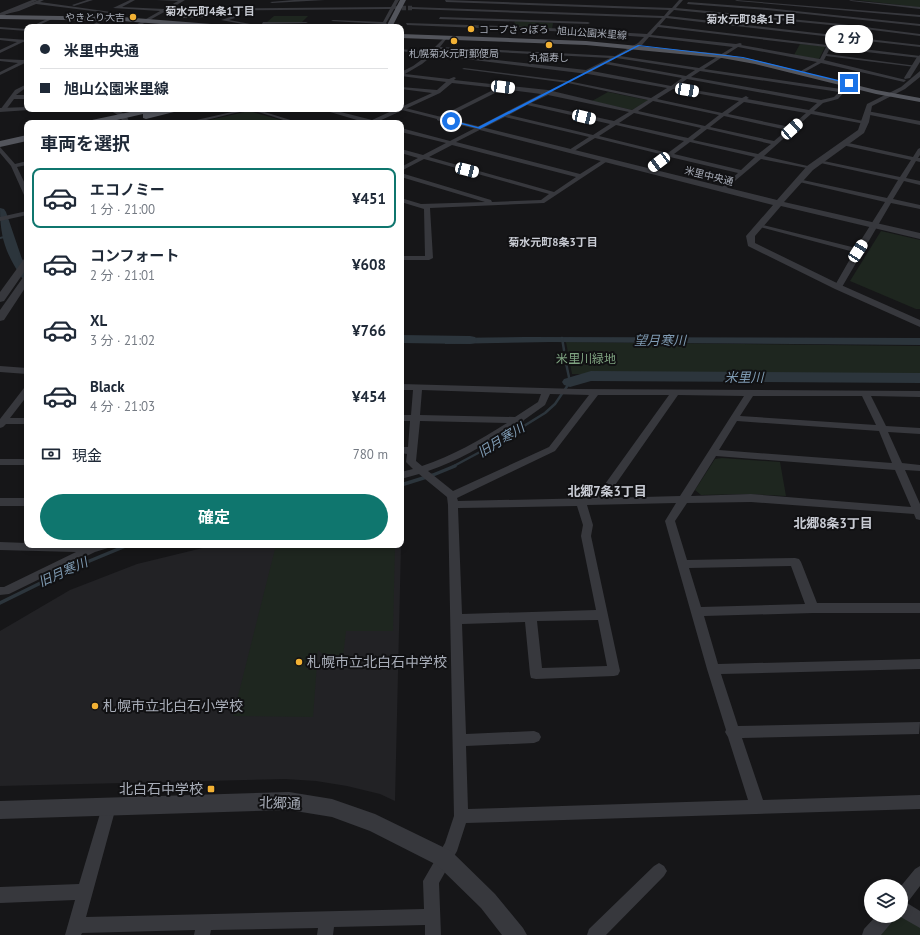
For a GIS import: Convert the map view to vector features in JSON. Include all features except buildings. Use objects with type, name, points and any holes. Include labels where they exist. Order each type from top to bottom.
[{"type":"main road","points":[[388,24],[403,0]]},
{"type":"main road","points":[[0,16],[96,18],[192,24]]},
{"type":"main road","points":[[0,16],[50,19],[146,21],[174,24]]},
{"type":"main road","name":"旭山公園米里線","points":[[404,35],[434,35],[636,46]]},
{"type":"main road","name":"旭山公園米里線","points":[[404,35],[488,40],[586,41],[723,55],[890,93]]},
{"type":"main road","name":"旭山公園米里線","points":[[723,55],[778,75],[803,73],[848,85],[920,99]]},
{"type":"main road","points":[[126,120],[148,112]]},
{"type":"main road","points":[[126,120],[162,112]]},
{"type":"main road","points":[[0,144],[24,139]]},
{"type":"main road","points":[[0,149],[24,144]]},
{"type":"street","points":[[19,0],[26,0]]},
{"type":"street","points":[[0,16],[5,9],[26,0]]},
{"type":"street","points":[[0,16],[13,9],[42,0]]},
{"type":"street","points":[[70,7],[91,0]]},
{"type":"street","points":[[96,18],[133,0]]},
{"type":"street","points":[[154,3],[159,0],[187,0]]},
{"type":"street","points":[[140,24],[183,0]]},
{"type":"street","points":[[269,9],[272,1],[323,0]]},
{"type":"street","points":[[305,24],[323,0]]},
{"type":"street","points":[[388,24],[397,0]]},
{"type":"street","points":[[586,41],[591,0]]},
{"type":"street","points":[[737,0],[767,1],[920,16]]},
{"type":"street","points":[[851,0],[920,8]]},
{"type":"street","points":[[0,16],[19,10],[36,1],[109,12]]},
{"type":"street","points":[[437,26],[447,1],[520,2],[673,9],[841,25],[920,35]]},
{"type":"street","points":[[561,85],[636,46],[648,36],[680,1]]},
{"type":"street","points":[[671,2],[680,1],[767,9],[920,25]]},
{"type":"street","points":[[571,151],[739,46],[767,9],[767,1]]},
{"type":"street","points":[[803,73],[821,61],[841,25],[860,1]]},
{"type":"street","points":[[507,39],[520,2]]},
{"type":"street","points":[[332,22],[344,4]]},
{"type":"street","points":[[142,9],[149,5]]},
{"type":"street","points":[[192,24],[205,17],[214,5]]},
{"type":"street","points":[[237,16],[243,5]]},
{"type":"street","points":[[115,8],[165,10],[341,9],[367,6],[394,8]]},
{"type":"street","points":[[358,22],[367,6]]},
{"type":"street","points":[[408,14],[443,10],[665,18],[920,46]]},
{"type":"street","points":[[408,14],[437,26],[613,32],[739,46],[915,76]]},
{"type":"street","points":[[154,16],[161,16]]},
{"type":"street","points":[[244,16],[237,16],[223,20],[253,24]]},
{"type":"street","points":[[262,24],[272,16]]},
{"type":"street","points":[[623,22],[628,16]]},
{"type":"street","points":[[176,17],[205,17]]},
{"type":"street","points":[[440,18],[588,23]]},
{"type":"street","points":[[39,24],[50,19]]},
{"type":"street","points":[[269,24],[309,19]]},
{"type":"street","points":[[96,24],[104,20]]},
{"type":"street","points":[[332,22],[358,22],[372,24]]},
{"type":"street","points":[[554,30],[556,22]]},
{"type":"street","points":[[657,26],[920,57],[915,66],[915,76],[898,92],[890,93]]},
{"type":"street","points":[[613,32],[618,27]]},
{"type":"street","points":[[0,28],[24,30]]},
{"type":"street","points":[[5,39],[24,31]]},
{"type":"street","points":[[404,73],[416,68],[438,48],[445,38]]},
{"type":"street","points":[[0,39],[24,40]]},
{"type":"street","points":[[404,108],[438,92],[484,50],[488,40]]},
{"type":"street","points":[[0,52],[24,41]]},
{"type":"street","points":[[528,65],[540,52],[541,41]]},
{"type":"street","points":[[791,55],[798,43]]},
{"type":"street","points":[[438,48],[572,53],[616,57],[701,69],[778,75],[841,91]]},
{"type":"street","points":[[404,50],[587,72],[865,122]]},
{"type":"street","points":[[568,58],[572,53]]},
{"type":"street","points":[[825,55],[915,66]]},
{"type":"street","points":[[0,60],[24,61]]},
{"type":"street","points":[[0,74],[24,62]]},
{"type":"street","points":[[560,68],[564,63]]},
{"type":"street","points":[[604,63],[757,90],[821,99],[836,98],[848,85]]},
{"type":"street","points":[[464,69],[568,82],[792,129]]},
{"type":"street","points":[[404,74],[548,93],[776,142]]},
{"type":"street","points":[[648,170],[778,75]]},
{"type":"street","points":[[915,76],[869,105],[861,132],[810,168],[750,236],[752,244],[838,287],[920,324]]},
{"type":"street","points":[[763,86],[807,93]]},
{"type":"street","points":[[440,119],[503,87]]},
{"type":"street","points":[[1,110],[17,91],[24,88]]},
{"type":"street","points":[[404,88],[438,92]]},
{"type":"street","points":[[404,168],[554,89]]},
{"type":"street","points":[[601,94],[607,90]]},
{"type":"street","points":[[12,97],[24,97]]},
{"type":"street","points":[[588,101],[594,98]]},
{"type":"street","points":[[722,189],[810,113],[821,99]]},
{"type":"street","points":[[526,104],[810,168]]},
{"type":"street","points":[[1,110],[24,109]]},
{"type":"street","name":"米里中央通","points":[[404,110],[722,189],[920,236]]},
{"type":"street","points":[[115,112],[126,120]]},
{"type":"street","points":[[200,120],[236,112]]},
{"type":"street","points":[[260,112],[287,120]]},
{"type":"street","points":[[334,112],[362,120]]},
{"type":"street","points":[[379,120],[395,112]]},
{"type":"street","points":[[867,113],[920,122]]},
{"type":"street","points":[[504,115],[742,172]]},
{"type":"street","points":[[404,131],[580,176]]},
{"type":"street","points":[[844,144],[917,159]]},
{"type":"street","points":[[0,149],[14,166],[24,188]]},
{"type":"street","points":[[838,287],[858,251],[917,159],[920,150]]},
{"type":"street","points":[[404,152],[555,194]]},
{"type":"street","points":[[418,206],[542,202],[606,160]]},
{"type":"street","points":[[819,162],[920,183]]},
{"type":"street","points":[[14,166],[24,164]]},
{"type":"street","points":[[404,176],[499,203]]},
{"type":"street","points":[[798,181],[920,207]]},
{"type":"street","points":[[404,201],[427,208],[430,258],[404,258]]},
{"type":"street","points":[[0,219],[24,214]]},
{"type":"street","points":[[759,226],[858,251]]},
{"type":"street","points":[[0,299],[24,265]]},
{"type":"street","points":[[0,318],[24,282]]},
{"type":"street","points":[[0,369],[24,371]]},
{"type":"street","points":[[404,387],[578,392],[920,394]]},
{"type":"street","points":[[418,388],[411,462],[453,500],[598,502],[751,498],[919,512],[865,393]]},
{"type":"street","points":[[404,476],[427,476],[444,462],[484,442],[520,420],[542,403],[550,391]]},
{"type":"street","points":[[453,500],[552,449],[596,392]]},
{"type":"street","points":[[598,502],[676,392]]},
{"type":"street","points":[[750,393],[670,522],[732,732],[758,808]]},
{"type":"street","points":[[2,423],[24,394]]},
{"type":"street","points":[[735,417],[741,419],[920,431]]},
{"type":"street","points":[[404,418],[520,420]]},
{"type":"street","points":[[2,423],[24,421]]},
{"type":"street","points":[[404,450],[412,451]]},
{"type":"street","points":[[713,452],[720,454],[920,468]]},
{"type":"street","points":[[0,462],[24,462]]},
{"type":"street","points":[[433,935],[431,881],[452,846],[461,816],[453,500]]},
{"type":"street","points":[[0,502],[24,502]]},
{"type":"street","points":[[531,617],[536,674],[614,670],[586,536],[588,525],[581,502]]},
{"type":"street","points":[[0,546],[24,547]]},
{"type":"street","points":[[61,548],[91,549]]},
{"type":"street","points":[[0,591],[5,591],[94,548]]},
{"type":"street","points":[[682,564],[795,562],[813,608]]},
{"type":"street","points":[[696,612],[813,608],[920,608]]},
{"type":"street","points":[[456,619],[603,615]]},
{"type":"street","points":[[713,669],[920,664]]},
{"type":"street","points":[[732,732],[919,728]]},
{"type":"street","points":[[459,740],[534,737]]},
{"type":"street","name":"北郷通","points":[[0,810],[289,801],[332,808],[375,823],[444,858],[488,901],[516,935]]},
{"type":"street","points":[[461,816],[920,802]]},
{"type":"street","points":[[109,807],[75,930],[326,927],[432,917]]},
{"type":"street","points":[[595,935],[659,871]]},
{"type":"street","points":[[908,889],[920,874]]},
{"type":"street","points":[[0,895],[85,892]]},
{"type":"street","points":[[908,912],[920,920]]},
{"type":"street","points":[[870,935],[880,923]]},
{"type":"shaded area","points":[[203,548],[401,548],[395,801],[380,794],[347,786],[316,781],[285,779],[0,786],[0,631],[70,590],[137,564]]},
{"type":"green space","points":[[856,0],[920,0],[920,7],[918,7]]},
{"type":"green space","points":[[274,16],[308,16],[302,22],[267,22]]},
{"type":"green space","points":[[515,21],[553,23],[552,29],[513,27]]},
{"type":"green space","points":[[800,44],[825,47],[819,59],[794,55]]},
{"type":"green space","points":[[608,92],[648,101],[632,110],[592,101]]},
{"type":"green space","points":[[245,112],[252,112],[280,120],[210,120]]},
{"type":"green space","points":[[881,231],[920,240],[920,309],[916,309],[850,281]]},
{"type":"green space","name":"米里川緑地","points":[[566,342],[920,346],[920,375],[572,374]]},
{"type":"green space","points":[[722,458],[780,462],[786,496],[748,494],[701,495],[695,490],[715,459]]},
{"type":"green space","points":[[275,548],[395,548],[393,631],[346,631],[342,665],[334,664],[318,650],[313,717],[233,716]]},
{"type":"green space","points":[[908,920],[920,926],[920,935],[879,935],[889,923],[908,923]]},
{"type":"water","points":[[445,338],[920,338],[920,345],[550,342],[445,344]]},
{"type":"waterway","name":"望月寒川","points":[[0,212],[16,259],[24,271]]},
{"type":"waterway","points":[[0,238],[8,236]]},
{"type":"waterway","name":"旧月寒川","points":[[562,338],[564,350]]},
{"type":"waterway","name":"望月寒川","points":[[404,339],[470,340]]},
{"type":"waterway","name":"旧月寒川","points":[[452,467],[493,445],[545,413],[555,404],[570,382],[566,363]]},
{"type":"waterway","name":"米里川","points":[[570,382],[591,376],[920,378]]},
{"type":"waterway","name":"旧月寒川","points":[[404,484],[455,466]]},
{"type":"waterway","name":"旧月寒川","points":[[0,603],[63,572],[121,548]]},
{"type":"tunnel","points":[[395,8],[412,8]]},
{"type":"place","name":"やきとり大吉","points":[[133,17]]},
{"type":"place","name":"コープさっぽろ","points":[[471,29]]},
{"type":"place","name":"札幌菊水元町郵便局","points":[[454,41]]},
{"type":"place","name":"丸福寿し","points":[[549,45]]},
{"type":"place","name":"札幌市立北白石中学校","points":[[299,662]]},
{"type":"place","name":"札幌市立北白石小学校","points":[[95,706]]},
{"type":"place","name":"北白石中学校","points":[[211,789]]},
{"type":"district","name":"菊水元町4条1丁目","points":[[210,11]]},
{"type":"district","name":"菊水元町8条1丁目","points":[[751,19]]},
{"type":"district","name":"菊水元町8条3丁目","points":[[553,242]]},
{"type":"district","name":"北郷7条3丁目","points":[[607,491]]},
{"type":"district","name":"北郷8条3丁目","points":[[833,523]]},
{"type":"route","points":[[451,121],[479,128],[638,45],[725,54],[849,83]]}]
